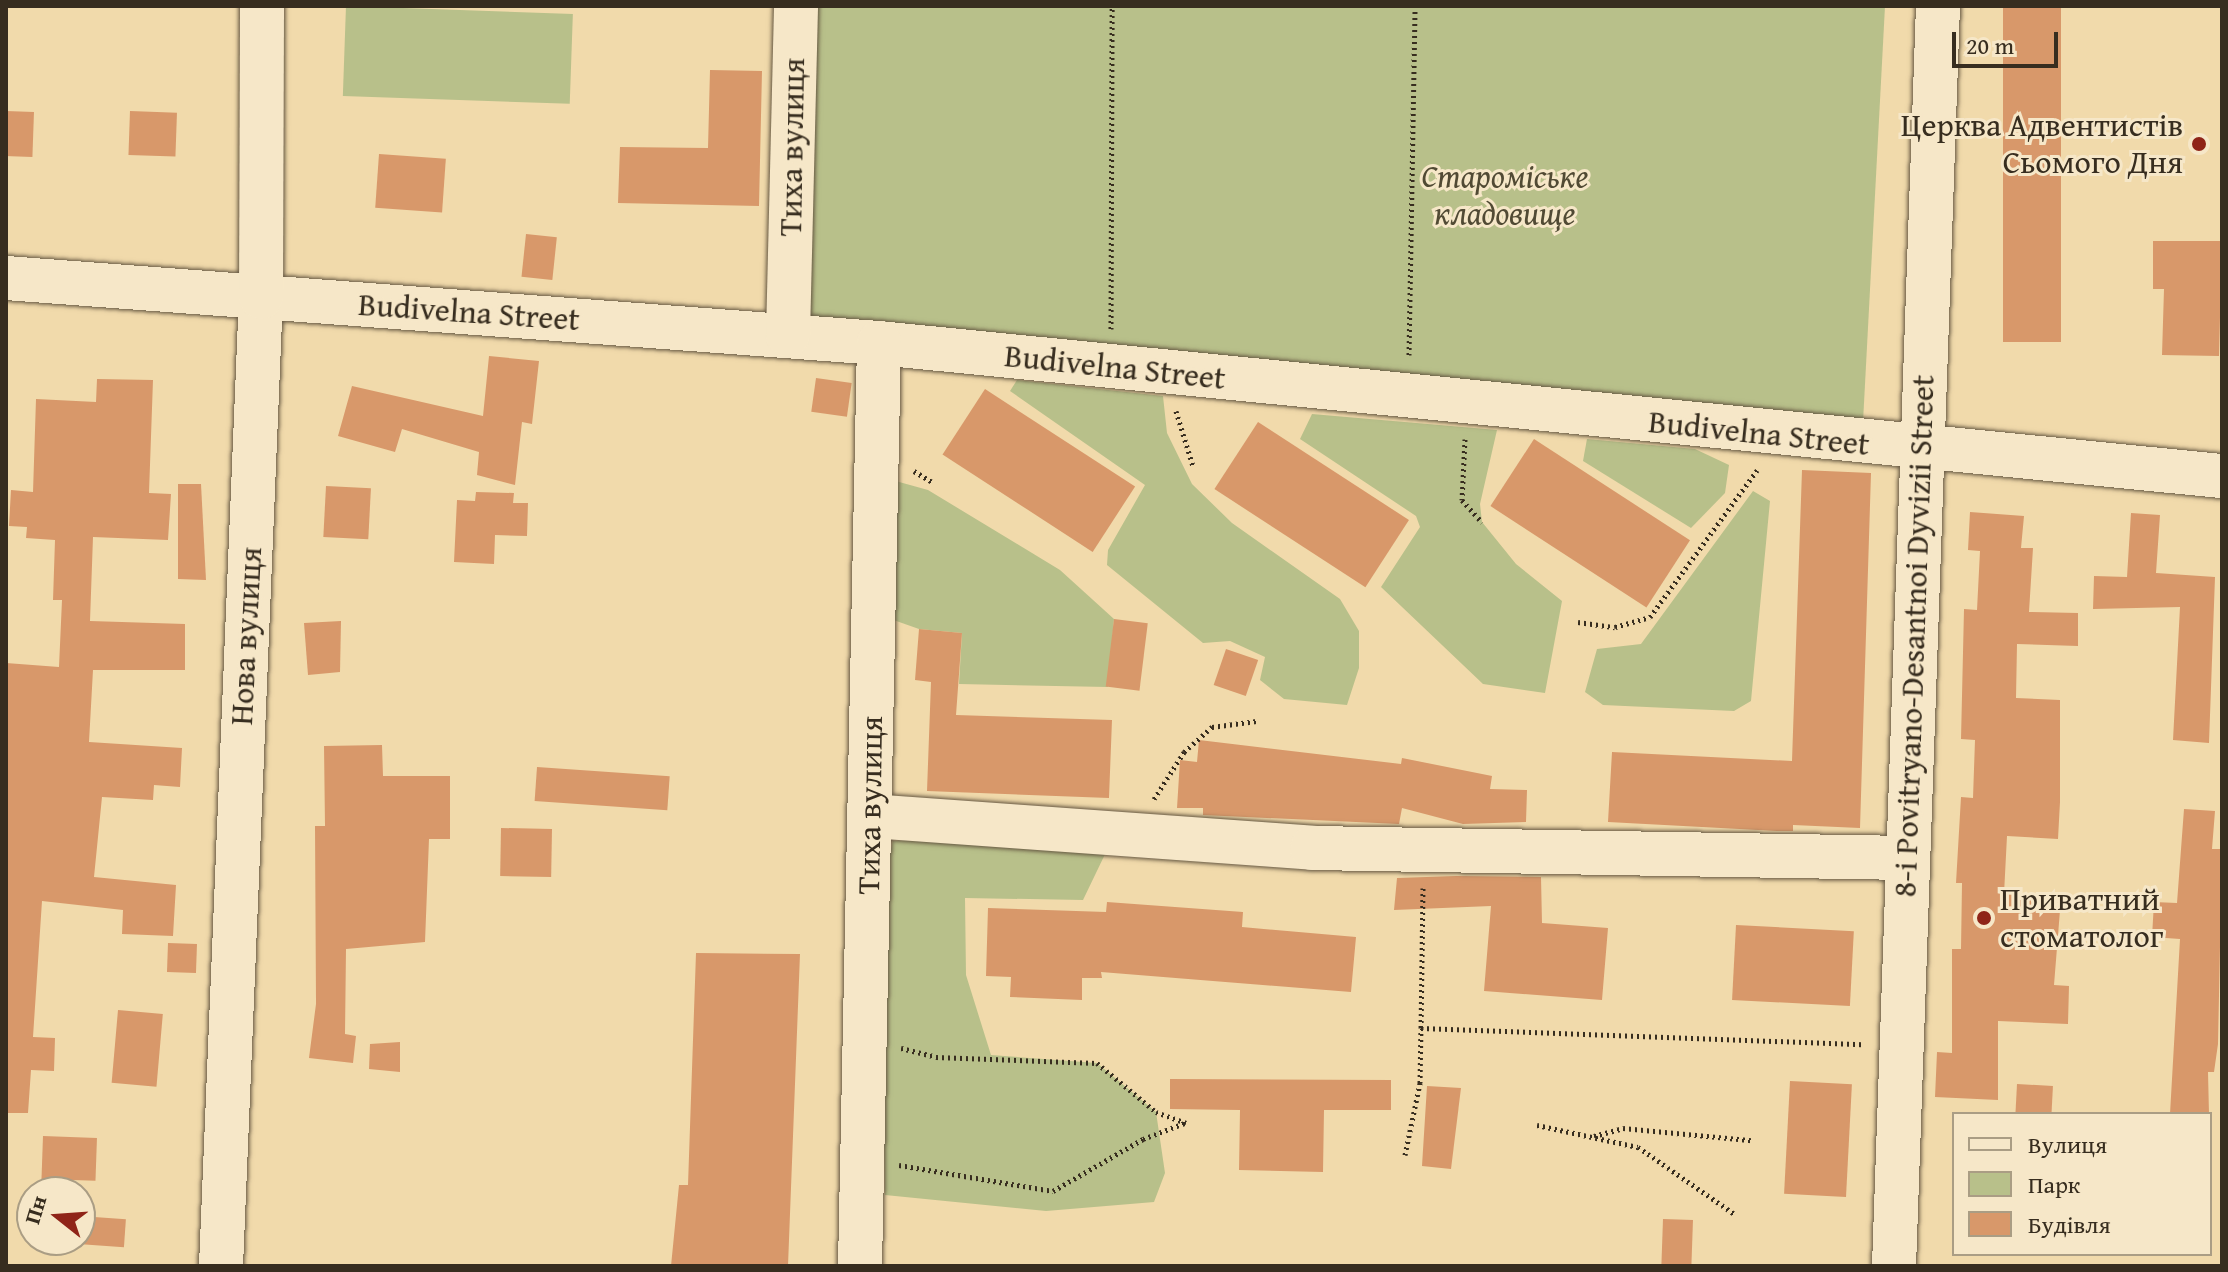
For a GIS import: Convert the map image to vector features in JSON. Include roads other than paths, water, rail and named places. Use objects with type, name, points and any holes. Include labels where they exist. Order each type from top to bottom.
[{"type":"street","name":"Нова вулиця","points":[[221,1266],[261,297],[262,6]]},
{"type":"street","name":"Тиха вулиця","points":[[788,335],[796,6]]},
{"type":"street","name":"8-i Povitryano-Desantnoi Dyvizii Street","points":[[1894,1266],[1919,450],[1938,6]]},
{"type":"street","name":"Budivelna Street","points":[[6,278],[879,343],[1919,450],[2222,476]]},
{"type":"street","name":"Тиха вулиця","points":[[860,1266],[879,343]]},
{"type":"street","points":[[870,816],[1148,839],[1424,850],[1906,858]]},
{"type":"place","name":"Церква Адвентистів Сьомого Дня","points":[[2199,144]]},
{"type":"place","name":"Приватний стоматолог","points":[[1984,918]]},
{"type":"park label","name":"Староміське кладовище","points":[[1505,196]]}]
